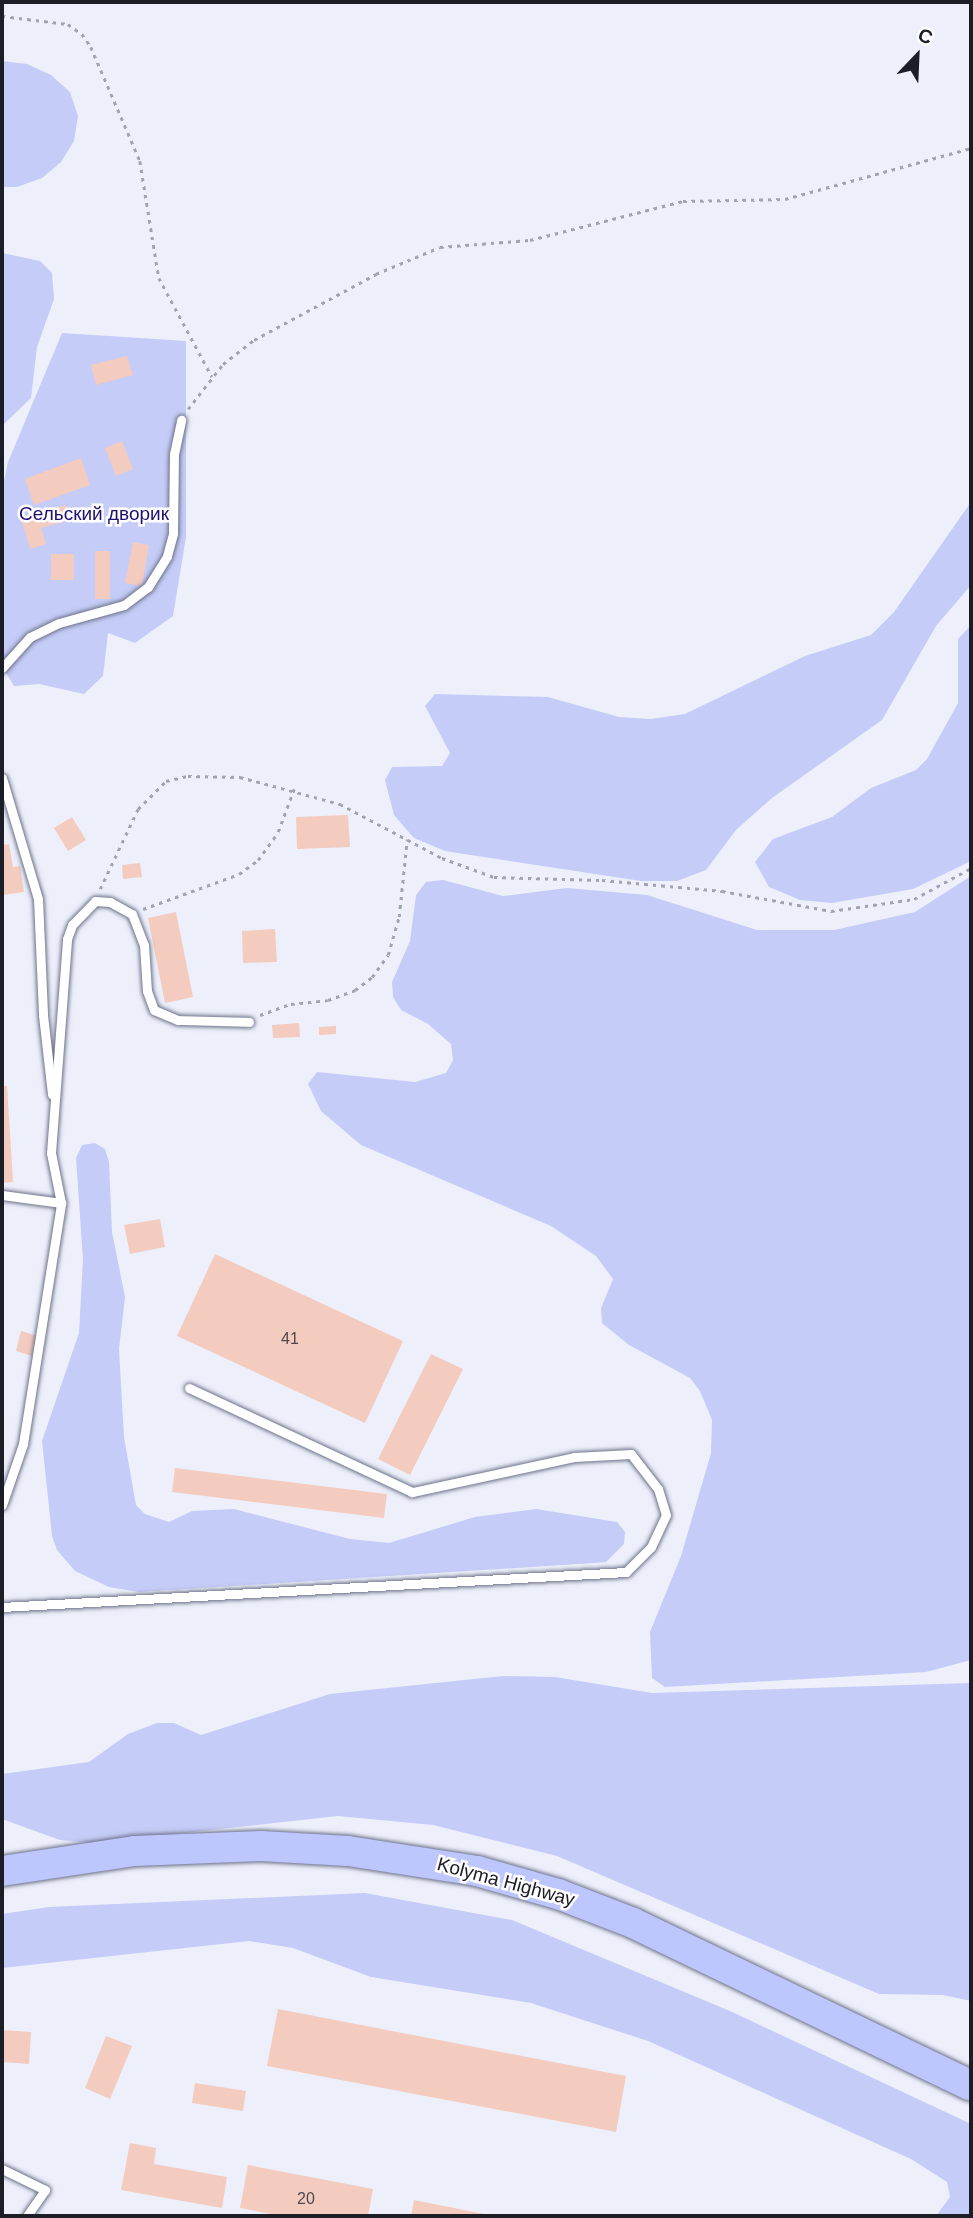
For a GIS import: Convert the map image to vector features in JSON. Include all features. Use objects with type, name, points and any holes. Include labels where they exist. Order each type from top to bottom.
[{"type":"highway","name":"Kolyma Highway","points":[[2,1871],[134,1852],[261,1846],[360,1853],[477,1871],[558,1894],[633,1923],[971,2086]]},
{"type":"lane","points":[[2,668],[30,637],[59,623],[124,605],[148,587],[167,556],[173,533],[174,454],[181,420]]},
{"type":"lane","points":[[2,778],[38,899],[43,1015],[54,1106]]},
{"type":"lane","points":[[2,1505],[23,1444],[61,1203],[51,1153],[54,1106],[62,1052],[67,939],[72,925],[95,901],[110,902],[132,914],[144,945],[147,991],[154,1010],[178,1020],[249,1022]]},
{"type":"lane","points":[[2,1195],[61,1203]]},
{"type":"lane","points":[[2,1607],[626,1572],[652,1547],[666,1515],[658,1489],[631,1454],[574,1457],[412,1492],[189,1388]]},
{"type":"lane","points":[[2,2169],[44,2190],[27,2216]]},
{"type":"path","points":[[2,16],[68,24],[82,34],[91,47],[140,160],[159,278],[212,377]]},
{"type":"path","points":[[181,420],[212,377],[254,340],[376,274],[440,247],[530,240],[683,201],[785,199],[971,148]]},
{"type":"path","points":[[95,901],[138,809],[166,781],[188,776],[240,777],[295,789],[340,804],[407,839],[494,877],[602,880],[722,891],[831,911],[914,899],[971,868]]},
{"type":"path","points":[[132,914],[239,874],[258,860],[278,832],[295,789]]},
{"type":"path","points":[[249,1022],[269,1009],[328,1000],[355,990],[372,977],[388,955],[399,917],[407,839]]},
{"type":"green space","points":[[2,61],[27,64],[51,75],[70,92],[78,116],[74,141],[61,162],[42,178],[17,187],[2,187]]},
{"type":"green space","points":[[2,253],[40,261],[52,273],[54,299],[37,347],[31,398],[2,426]]},
{"type":"green space","name":"Сельский дворик","points":[[62,333],[186,341],[186,537],[173,616],[135,643],[108,633],[103,676],[84,694],[39,684],[14,686],[2,666],[2,490],[8,462]]},
{"type":"green space","points":[[971,502],[971,585],[936,626],[882,720],[772,798],[736,830],[706,870],[677,881],[641,881],[445,851],[414,838],[394,815],[385,780],[392,767],[442,766],[450,753],[425,706],[435,694],[548,697],[619,717],[651,719],[685,714],[805,656],[871,635],[894,612]]},
{"type":"green space","points":[[971,625],[971,861],[913,889],[832,903],[800,900],[769,887],[755,862],[773,839],[832,817],[871,788],[916,770],[927,759],[958,703],[958,639]]},
{"type":"green space","points":[[971,876],[971,1660],[926,1672],[665,1687],[652,1678],[650,1632],[681,1556],[711,1453],[712,1420],[700,1391],[690,1378],[629,1345],[602,1323],[601,1308],[613,1279],[596,1256],[551,1226],[361,1145],[321,1111],[308,1084],[317,1072],[415,1082],[446,1073],[453,1060],[451,1044],[428,1024],[401,1010],[393,997],[392,982],[410,941],[416,895],[426,882],[443,880],[503,896],[567,888],[647,895],[757,930],[834,930],[915,912]]},
{"type":"green space","points":[[95,1143],[105,1149],[109,1162],[112,1232],[125,1297],[119,1349],[124,1437],[136,1505],[145,1514],[169,1522],[192,1511],[234,1509],[350,1539],[389,1543],[475,1517],[536,1509],[617,1522],[625,1532],[624,1544],[606,1562],[139,1592],[109,1587],[75,1571],[57,1550],[52,1536],[42,1441],[79,1333],[83,1260],[76,1158],[82,1145]]},
{"type":"green space","points":[[503,1676],[555,1677],[652,1693],[971,1683],[971,2001],[943,1995],[879,1994],[557,1856],[433,1825],[338,1816],[93,1843],[60,1840],[2,1819],[2,1774],[89,1762],[128,1734],[157,1723],[174,1723],[201,1735],[330,1694]]},
{"type":"green space","points":[[365,1893],[512,1920],[730,2011],[971,2124],[971,2216],[936,2216],[950,2197],[947,2182],[911,2159],[648,2041],[531,2003],[371,1977],[293,1948],[249,1941],[2,1968],[2,1914],[49,1907]]},
{"type":"building","points":[[127,356],[133,375],[96,385],[91,365]]},
{"type":"building","points":[[122,441],[133,469],[116,476],[105,448]]},
{"type":"building","points":[[81,458],[90,485],[34,505],[25,479]]},
{"type":"building","points":[[66,505],[70,520],[41,528],[46,544],[30,549],[21,518]]},
{"type":"building","points":[[133,542],[149,545],[142,586],[125,583]]},
{"type":"building","points":[[95,551],[110,551],[110,599],[95,599]]},
{"type":"building","points":[[51,554],[74,554],[74,580],[51,580]]},
{"type":"building","points":[[348,815],[350,847],[297,849],[296,817]]},
{"type":"building","points":[[72,817],[86,840],[68,851],[54,828]]},
{"type":"building","points":[[9,844],[13,867],[20,866],[24,892],[3,895],[2,845]]},
{"type":"building","points":[[140,863],[142,877],[123,879],[122,865]]},
{"type":"building","points":[[176,912],[193,997],[165,1003],[148,918]]},
{"type":"building","points":[[275,929],[277,962],[243,963],[242,931]]},
{"type":"building","points":[[299,1023],[300,1037],[273,1038],[272,1025]]},
{"type":"building","points":[[336,1026],[336,1034],[319,1035],[319,1027]]},
{"type":"building","points":[[2,1086],[7,1086],[13,1182],[2,1183]]},
{"type":"building","points":[[160,1219],[165,1247],[130,1254],[124,1225]]},
{"type":"building","points":[[215,1254],[403,1341],[365,1423],[177,1336]]},
{"type":"building","points":[[21,1331],[37,1336],[32,1356],[16,1351]]},
{"type":"building","points":[[431,1354],[463,1369],[410,1475],[378,1459]]},
{"type":"building","points":[[175,1468],[387,1494],[384,1518],[172,1492]]},
{"type":"building","points":[[278,2009],[626,2076],[616,2132],[267,2066]]},
{"type":"building","points":[[2,2030],[31,2032],[29,2064],[2,2062]]},
{"type":"building","points":[[106,2036],[132,2046],[110,2099],[85,2088]]},
{"type":"building","points":[[195,2083],[246,2091],[243,2111],[192,2103]]},
{"type":"building","points":[[130,2143],[156,2148],[154,2164],[227,2177],[222,2208],[121,2190]]},
{"type":"building","points":[[248,2165],[373,2189],[368,2216],[282,2216],[240,2208]]},
{"type":"building","points":[[414,2200],[489,2215],[411,2216]]}]
